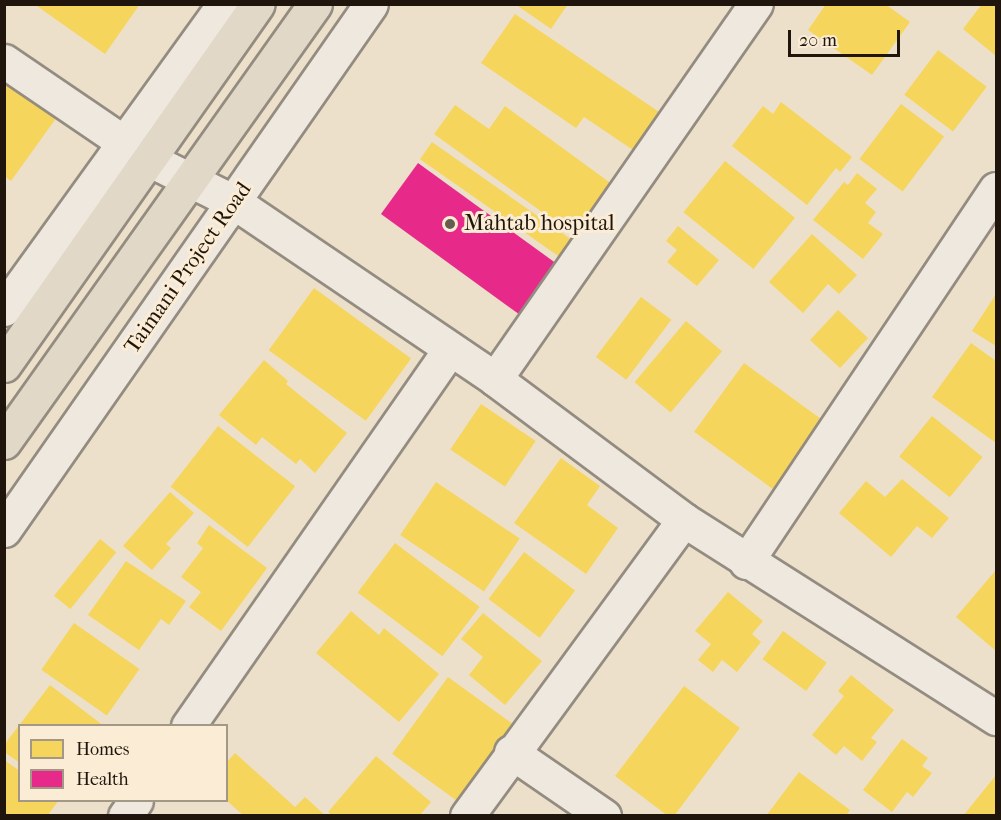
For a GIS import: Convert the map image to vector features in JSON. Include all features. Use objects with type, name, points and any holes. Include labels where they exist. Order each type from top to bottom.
[{"type":"main road","points":[[4,365],[138,151],[258,4]]},
{"type":"main road","name":"Taimani Project Road","points":[[4,442],[193,181],[315,4]]},
{"type":"street","points":[[4,309],[138,151],[224,4]]},
{"type":"street","name":"Taimani Project Road","points":[[4,530],[371,4]]},
{"type":"street","points":[[495,379],[756,4]]},
{"type":"street","points":[[4,61],[138,151],[234,202],[449,350],[495,379],[684,520],[746,562],[996,718]]},
{"type":"street","points":[[746,562],[996,189]]},
{"type":"street","points":[[189,724],[449,350]]},
{"type":"street","points":[[467,816],[511,752],[684,520]]},
{"type":"street","points":[[511,752],[604,816]]},
{"type":"street","points":[[125,816],[135,802]]},
{"type":"building: Homes","points":[[34,4],[140,4],[105,54]]},
{"type":"building: Homes","points":[[515,4],[568,4],[551,29]]},
{"type":"building: Homes","points":[[826,4],[885,4],[910,22],[872,75],[808,30]]},
{"type":"building: Homes","points":[[982,4],[996,4],[996,56],[963,29]]},
{"type":"building: Homes","points":[[515,14],[668,118],[642,156],[584,117],[576,128],[481,63]]},
{"type":"building: Homes","points":[[938,50],[987,87],[953,131],[904,95]]},
{"type":"building: Homes","points":[[11,74],[62,110],[11,181],[4,176],[4,84]]},
{"type":"building: Homes","points":[[781,102],[852,157],[840,172],[836,168],[807,205],[732,146],[763,106],[773,114]]},
{"type":"building: Homes","points":[[901,104],[944,136],[903,192],[859,159]]},
{"type":"building: Homes","points":[[455,105],[489,129],[505,106],[616,187],[578,238],[434,134]]},
{"type":"building: Homes","points":[[432,142],[577,244],[565,261],[420,159]]},
{"type":"building: Homes","points":[[725,161],[795,218],[753,269],[683,212]]},
{"type":"building: Homes","points":[[857,173],[877,189],[865,203],[876,212],[868,223],[883,234],[863,259],[813,220],[844,182],[848,185]]},
{"type":"building: Homes","points":[[678,226],[719,260],[697,286],[667,262],[677,250],[666,241]]},
{"type":"building: Homes","points":[[812,234],[857,275],[839,294],[828,284],[803,313],[769,282]]},
{"type":"building: Homes","points":[[314,288],[411,359],[366,421],[269,350]]},
{"type":"building: Homes","points":[[996,294],[996,346],[972,331]]},
{"type":"building: Homes","points":[[641,297],[671,320],[626,380],[596,357]]},
{"type":"building: Homes","points":[[838,310],[868,338],[840,368],[810,340]]},
{"type":"building: Homes","points":[[686,321],[722,351],[671,412],[635,382]]},
{"type":"building: Homes","points":[[971,343],[996,361],[996,443],[932,397]]},
{"type":"building: Homes","points":[[264,360],[288,381],[286,384],[347,433],[315,473],[300,459],[296,464],[262,437],[256,445],[219,415]]},
{"type":"building: Homes","points":[[744,363],[831,426],[781,495],[694,432]]},
{"type":"building: Homes","points":[[481,404],[536,441],[505,487],[450,450]]},
{"type":"building: Homes","points":[[932,416],[983,457],[950,497],[899,456]]},
{"type":"building: Homes","points":[[218,426],[295,486],[248,547],[171,487]]},
{"type":"building: Homes","points":[[561,458],[600,486],[587,505],[618,528],[586,574],[514,523]]},
{"type":"building: Homes","points":[[902,479],[949,518],[932,538],[917,526],[891,557],[839,513],[866,481],[885,497]]},
{"type":"building: Homes","points":[[436,482],[520,538],[484,592],[400,535]]},
{"type":"building: Homes","points":[[170,492],[194,513],[166,544],[171,548],[152,570],[123,546]]},
{"type":"building: Homes","points":[[209,525],[267,568],[221,631],[189,607],[201,592],[181,577],[203,548],[197,543]]},
{"type":"building: Homes","points":[[100,539],[116,552],[70,609],[54,596]]},
{"type":"building: Homes","points":[[395,543],[480,607],[442,656],[358,593]]},
{"type":"building: Homes","points":[[524,552],[575,591],[540,638],[488,599]]},
{"type":"building: Homes","points":[[126,561],[186,601],[169,625],[161,619],[139,650],[88,615]]},
{"type":"building: Homes","points":[[996,570],[996,651],[956,617]]},
{"type":"building: Homes","points":[[728,592],[763,621],[752,634],[761,642],[737,672],[722,660],[713,672],[698,660],[711,644],[695,631]]},
{"type":"building: Homes","points":[[351,611],[379,635],[384,628],[439,674],[399,722],[316,653]]},
{"type":"building: Homes","points":[[483,613],[542,661],[505,705],[469,675],[483,657],[461,639]]},
{"type":"building: Homes","points":[[74,623],[140,669],[107,716],[41,670]]},
{"type":"building: Homes","points":[[783,631],[827,663],[806,691],[762,659]]},
{"type":"building: Homes","points":[[851,675],[894,710],[871,738],[877,742],[862,761],[844,746],[836,755],[812,735],[844,696],[838,691]]},
{"type":"building: Homes","points":[[448,677],[519,729],[463,806],[392,754]]},
{"type":"building: Homes","points":[[50,685],[101,724],[20,724]]},
{"type":"building: Homes","points":[[684,686],[740,728],[674,816],[668,816],[615,776]]},
{"type":"building: Homes","points":[[18,727],[18,762],[4,752],[4,745]]},
{"type":"building: Homes","points":[[902,739],[928,758],[922,766],[932,773],[913,797],[907,792],[892,812],[863,790]]},
{"type":"building: Homes","points":[[235,753],[295,807],[305,797],[326,816],[244,816],[228,802],[228,761]]},
{"type":"building: Homes","points":[[376,756],[431,802],[419,816],[333,816],[328,812]]},
{"type":"building: Homes","points":[[4,760],[18,770],[18,802],[58,802],[47,816],[4,816]]},
{"type":"building: Homes","points":[[799,772],[850,810],[846,816],[766,816]]},
{"type":"building: Homes","points":[[996,775],[996,816],[963,816]]},
{"type":"building: Health","points":[[418,163],[564,269],[527,320],[381,214]]},
{"type":"place","name":"Mahtab hospital","points":[[450,224]]}]
